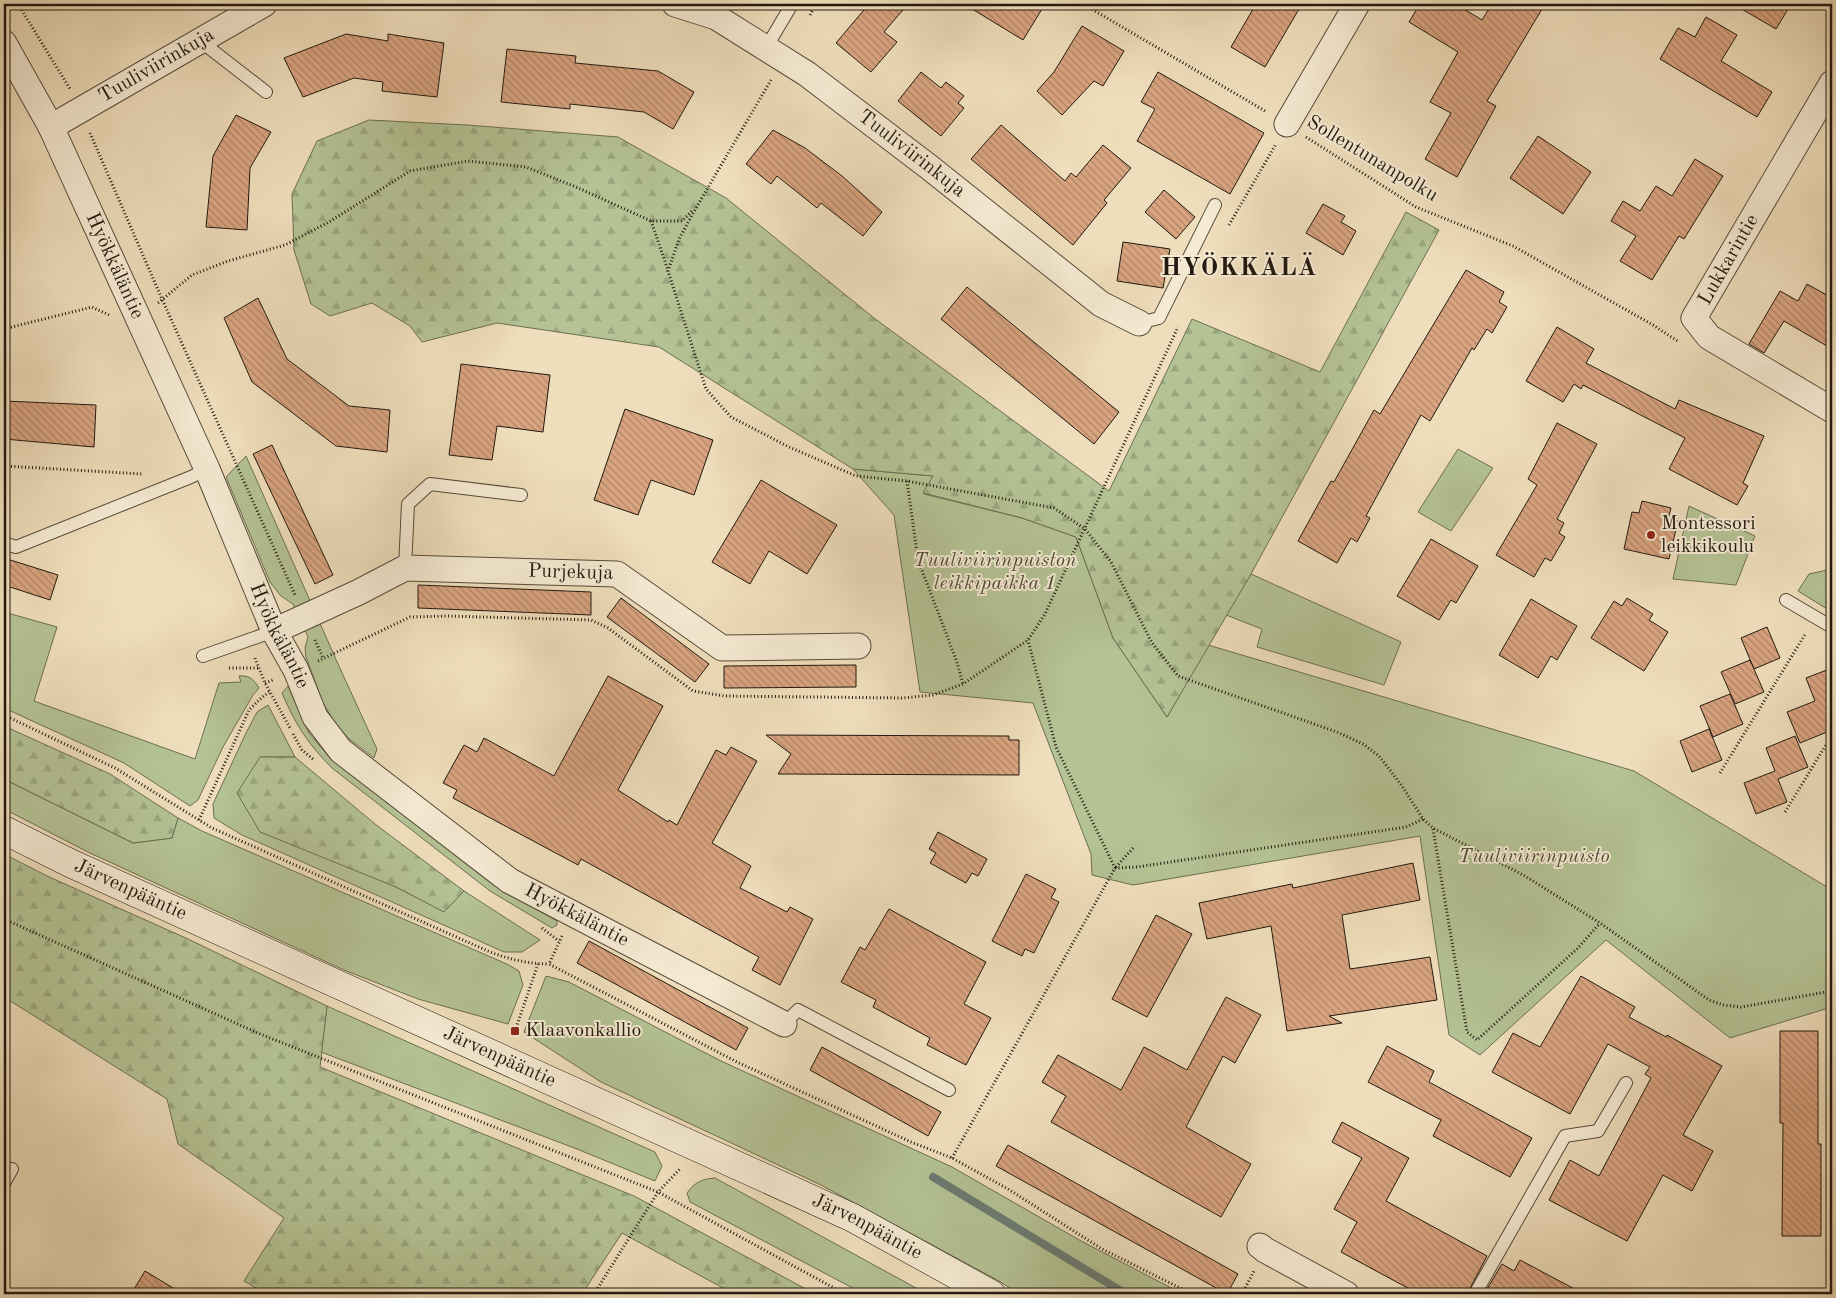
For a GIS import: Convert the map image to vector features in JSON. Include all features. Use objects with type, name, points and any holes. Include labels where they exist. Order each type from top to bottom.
[{"type":"main road","name":"Järvenpääntie","points":[[4,830],[70,863],[853,1218],[991,1294]]},
{"type":"street","name":"Tuuliviirinkuja","points":[[51,127],[264,4]]},
{"type":"street","points":[[1287,124],[1357,4]]},
{"type":"street","name":"Tuuliviirinkuja","points":[[689,6],[716,17],[775,54],[868,119],[1101,304],[1139,323]]},
{"type":"street","name":"Hyökkäläntie","points":[[4,43],[51,127],[207,469],[274,631],[296,670],[315,716],[341,751],[510,881],[784,1024]]},
{"type":"street","name":"Lukkarintie","points":[[1832,83],[1694,318],[1709,338],[1832,410]]},
{"type":"street","name":"Purjekuja","points":[[274,631],[405,568],[617,574],[722,648],[858,646]]},
{"type":"street","points":[[1260,1246],[1264,1250],[1346,1294]]},
{"type":"lane","points":[[775,54],[792,4]]},
{"type":"lane","points":[[200,40],[266,92]]},
{"type":"lane","points":[[1139,323],[1159,318],[1215,205]]},
{"type":"lane","points":[[4,543],[16,547],[207,469]]},
{"type":"lane","points":[[405,568],[408,504],[430,484],[522,495]]},
{"type":"lane","points":[[1786,600],[1832,627]]},
{"type":"lane","points":[[203,656],[274,631]]},
{"type":"lane","points":[[784,1024],[798,1010],[949,1090]]},
{"type":"lane","points":[[1476,1294],[1565,1136],[1598,1131],[1626,1083]]},
{"type":"lane","points":[[4,1183],[12,1169]]},
{"type":"path","points":[[18,4],[71,90],[322,658]]},
{"type":"path","points":[[807,20],[816,4]]},
{"type":"path","name":"Sollentunanpolku","points":[[1083,4],[1287,124],[1416,207],[1514,246],[1653,326]]},
{"type":"path","points":[[668,271],[679,239],[775,54]]},
{"type":"path","points":[[1228,227],[1287,124]]},
{"type":"path","points":[[162,299],[192,275],[228,261],[285,244],[328,222],[410,171],[468,161],[526,167],[651,221],[682,221],[696,208]]},
{"type":"path","points":[[651,221],[706,389],[731,417],[789,447],[856,476],[908,481],[1054,508],[1085,529],[1111,562],[1152,643],[1178,676],[1338,732],[1363,744],[1379,756],[1402,786],[1423,819],[1433,828],[1525,876],[1600,923],[1709,1000],[1723,1005],[1741,1006],[1832,991]]},
{"type":"path","points":[[4,329],[92,307],[113,318]]},
{"type":"path","points":[[265,683],[410,617],[447,616],[591,620],[608,628],[693,691],[725,696],[903,698],[933,695],[963,684],[1028,640],[1045,614],[1180,324]]},
{"type":"path","points":[[4,466],[152,475]]},
{"type":"path","points":[[908,481],[918,560],[957,662],[963,684]]},
{"type":"path","points":[[1720,773],[1816,617]]},
{"type":"path","points":[[1028,640],[1056,747],[1116,868]]},
{"type":"path","points":[[199,820],[249,710],[270,692]]},
{"type":"path","points":[[4,715],[115,768],[199,820],[490,952],[515,960],[549,964],[737,1062],[911,1142],[952,1158],[1008,1189],[1102,1249],[1192,1294]]},
{"type":"path","points":[[1785,812],[1832,735]]},
{"type":"path","points":[[1116,868],[1137,867],[1406,827],[1423,819]]},
{"type":"path","points":[[1433,828],[1467,1032],[1477,1040],[1578,948],[1600,923]]},
{"type":"path","points":[[952,1158],[1116,868],[1134,847]]},
{"type":"path","points":[[549,964],[573,914]]},
{"type":"path","points":[[4,919],[260,1034],[658,1192],[845,1294]]},
{"type":"path","points":[[514,1032],[538,964]]},
{"type":"path","points":[[594,1294],[658,1192],[700,1148]]},
{"type":"green space","points":[[369,120],[467,125],[618,137],[726,198],[874,318],[1109,491],[1192,319],[1320,372],[1406,212],[1439,230],[1251,574],[1167,717],[1113,638],[1076,537],[1022,518],[923,493],[933,476],[853,469],[659,347],[497,323],[422,342],[410,326],[372,303],[330,316],[311,304],[294,250],[292,194],[317,141]]},
{"type":"green space","points":[[1458,449],[1493,468],[1451,531],[1418,512]]},
{"type":"green space","points":[[246,456],[377,749],[374,758],[348,738],[335,723],[323,703],[306,657],[305,648],[308,637],[293,604],[281,596],[270,582],[226,477]]},
{"type":"green space","name":"Tuuliviirinpuisto","points":[[853,469],[934,476],[924,494],[1022,518],[1076,537],[1113,638],[1167,717],[1208,645],[1634,771],[1832,890],[1832,1007],[1730,1038],[1606,940],[1480,1055],[1449,1035],[1420,836],[1133,885],[1092,875],[1091,854],[1033,703],[920,692],[894,515]]},
{"type":"green space","points":[[1689,506],[1755,536],[1736,585],[1673,579]]},
{"type":"green space","points":[[1832,569],[1832,612],[1798,591],[1809,574]]},
{"type":"green space","points":[[1251,574],[1401,642],[1384,685],[1257,647],[1262,629],[1226,615]]},
{"type":"green space","points":[[4,612],[57,627],[34,701],[195,759],[219,683],[241,682],[239,676],[246,676],[253,680],[259,688],[223,747],[198,800],[190,806],[124,763],[4,708]]},
{"type":"green space","points":[[288,686],[309,733],[330,758],[492,884],[557,921],[557,925],[552,928],[490,891],[332,768],[309,742],[292,714],[282,693]]},
{"type":"green space","points":[[268,705],[295,757],[260,757],[396,887],[444,911],[464,891],[540,940],[522,952],[504,952],[242,835],[214,818],[213,804],[245,735],[257,712]]},
{"type":"green space","points":[[4,726],[110,774],[178,818],[172,838],[133,843],[4,779]]},
{"type":"green space","points":[[260,757],[295,757],[375,824],[464,891],[444,912],[396,887],[260,832],[237,793]]},
{"type":"green space","points":[[4,779],[133,843],[172,838],[178,818],[202,831],[509,965],[519,971],[523,985],[508,1024],[418,999],[344,970],[90,853],[4,809]]},
{"type":"green space","points":[[4,854],[47,876],[188,939],[327,1006],[320,1067],[634,1196],[815,1294],[734,1294],[622,1233],[582,1294],[266,1294],[244,1281],[284,1218],[178,1144],[167,1099],[4,997]]},
{"type":"green space","points":[[546,976],[569,982],[721,1061],[952,1167],[1081,1241],[1183,1294],[1019,1294],[999,1281],[821,1185],[601,1082],[524,1032]]},
{"type":"green space","points":[[327,1006],[655,1152],[662,1166],[655,1181],[577,1149],[321,1052]]},
{"type":"green space","points":[[715,1178],[927,1294],[864,1294],[690,1202],[687,1193],[693,1186],[703,1180]]},
{"type":"building","points":[[869,4],[908,4],[884,32],[897,42],[871,72],[836,43]]},
{"type":"building","points":[[964,4],[1045,4],[1023,40]]},
{"type":"building","points":[[1256,4],[1302,4],[1265,67],[1231,47]]},
{"type":"building","points":[[1420,4],[1456,4],[1482,20],[1492,4],[1545,4],[1487,101],[1496,106],[1457,177],[1425,159],[1451,113],[1430,102],[1458,52],[1409,22]]},
{"type":"building","points":[[1733,4],[1791,4],[1776,29]]},
{"type":"building","points":[[1706,17],[1737,35],[1721,61],[1772,92],[1757,117],[1660,59],[1678,28],[1695,37]]},
{"type":"building","points":[[1082,26],[1124,51],[1103,86],[1094,81],[1062,115],[1037,91],[1054,72]]},
{"type":"building","points":[[346,34],[388,41],[388,34],[444,43],[437,97],[382,91],[383,82],[354,78],[303,97],[284,58]]},
{"type":"building","points":[[507,49],[576,56],[575,63],[658,71],[694,92],[673,129],[644,112],[570,104],[570,109],[501,102]]},
{"type":"building","points":[[921,72],[941,88],[946,82],[964,96],[958,103],[964,108],[941,136],[898,101]]},
{"type":"building","points":[[1158,72],[1264,133],[1230,194],[1137,141],[1155,109],[1141,102]]},
{"type":"building","points":[[236,115],[271,132],[250,168],[247,230],[206,227],[213,156]]},
{"type":"building","points":[[1001,125],[1065,181],[1071,173],[1076,177],[1103,145],[1131,168],[1104,200],[1107,203],[1073,245],[971,159]]},
{"type":"building","points":[[773,130],[805,148],[842,176],[882,212],[863,236],[821,203],[817,208],[777,176],[771,184],[746,164]]},
{"type":"building","points":[[1538,136],[1591,172],[1563,214],[1510,178]]},
{"type":"building","points":[[1695,159],[1723,176],[1684,239],[1679,236],[1652,280],[1620,261],[1636,236],[1611,221],[1623,201],[1640,211],[1656,186],[1672,196]]},
{"type":"building","points":[[1164,190],[1195,217],[1176,239],[1145,212]]},
{"type":"building","points":[[1323,204],[1345,216],[1341,222],[1356,231],[1343,255],[1306,233]]},
{"type":"building","points":[[1123,242],[1170,249],[1163,288],[1117,281]]},
{"type":"building","points":[[1466,270],[1504,292],[1499,302],[1507,307],[1492,333],[1487,329],[1474,350],[1472,348],[1430,421],[1421,415],[1366,516],[1370,518],[1357,542],[1351,538],[1337,563],[1298,541],[1331,481],[1334,482],[1374,410],[1380,414]]},
{"type":"building","points":[[1807,284],[1832,298],[1832,349],[1784,321],[1764,353],[1749,344],[1780,291],[1798,301]]},
{"type":"building","points":[[967,287],[1119,412],[1094,444],[941,319]]},
{"type":"building","points":[[258,298],[287,359],[349,406],[390,410],[387,452],[336,446],[252,382],[224,318]]},
{"type":"building","points":[[1557,327],[1594,349],[1586,363],[1675,409],[1679,400],[1764,436],[1743,483],[1748,486],[1737,505],[1669,469],[1685,438],[1583,385],[1581,389],[1574,384],[1563,402],[1526,381]]},
{"type":"building","points":[[461,364],[550,375],[543,432],[497,426],[492,460],[449,455]]},
{"type":"building","points":[[4,401],[96,405],[94,447],[4,439]]},
{"type":"building","points":[[625,409],[713,440],[694,495],[651,480],[638,515],[594,500]]},
{"type":"building","points":[[1557,423],[1597,444],[1557,519],[1564,523],[1559,533],[1565,537],[1551,561],[1545,558],[1534,577],[1496,555],[1537,485],[1528,479]]},
{"type":"building","points":[[272,445],[333,575],[315,584],[253,454]]},
{"type":"building","points":[[761,480],[837,525],[807,574],[769,551],[750,584],[712,562]]},
{"type":"building","name":"Montessori leikkikoulu","points":[[1642,501],[1671,508],[1668,519],[1678,521],[1669,559],[1624,549],[1632,512],[1639,513]]},
{"type":"building","points":[[1431,539],[1478,566],[1456,603],[1451,600],[1439,620],[1397,596]]},
{"type":"building","points":[[4,558],[58,575],[50,600],[4,585]]},
{"type":"building","points":[[418,585],[591,592],[591,615],[418,608]]},
{"type":"building","points":[[621,598],[709,664],[695,682],[607,617]]},
{"type":"building","points":[[1627,598],[1653,614],[1649,620],[1668,632],[1644,671],[1591,638],[1614,601],[1622,606]]},
{"type":"building","points":[[1531,599],[1577,626],[1557,660],[1551,656],[1538,678],[1499,655]]},
{"type":"building","points":[[1767,627],[1780,658],[1754,669],[1741,638]]},
{"type":"building","points":[[1750,660],[1764,692],[1735,704],[1721,672]]},
{"type":"building","points":[[856,665],[856,687],[724,688],[724,666]]},
{"type":"building","points":[[1832,668],[1832,741],[1827,732],[1800,743],[1787,712],[1815,701],[1806,678]]},
{"type":"building","points":[[608,676],[663,706],[618,790],[668,822],[669,820],[677,825],[716,750],[726,755],[731,747],[757,761],[712,843],[751,866],[740,888],[787,912],[790,907],[813,919],[780,985],[752,970],[759,957],[581,859],[578,865],[453,798],[457,790],[443,783],[464,745],[477,752],[484,738],[554,776]]},
{"type":"building","points":[[1730,694],[1743,724],[1713,737],[1700,706]]},
{"type":"building","points":[[1709,729],[1722,760],[1692,772],[1680,741]]},
{"type":"building","points":[[766,735],[1009,736],[1009,740],[1019,740],[1019,775],[778,774],[791,754]]},
{"type":"building","points":[[1795,736],[1808,767],[1778,779],[1787,802],[1756,814],[1744,783],[1775,771],[1766,748]]},
{"type":"building","points":[[938,832],[987,859],[978,876],[972,873],[966,883],[930,863],[936,853],[929,849]]},
{"type":"building","points":[[1413,863],[1420,900],[1342,915],[1350,969],[1430,957],[1437,1000],[1329,1016],[1342,1023],[1287,1031],[1271,926],[1207,939],[1199,903],[1292,884],[1293,888]]},
{"type":"building","points":[[1026,874],[1056,889],[1051,898],[1059,902],[1034,953],[1025,949],[1022,956],[992,941]]},
{"type":"building","points":[[889,909],[986,962],[964,1004],[991,1018],[966,1065],[927,1045],[930,1038],[873,1007],[876,1000],[841,982],[860,947],[865,950]]},
{"type":"building","points":[[1156,915],[1192,934],[1147,1017],[1112,999]]},
{"type":"building","points":[[589,941],[748,1028],[736,1050],[577,963]]},
{"type":"building","points":[[1581,976],[1635,1007],[1629,1017],[1666,1037],[1667,1035],[1722,1066],[1683,1135],[1713,1151],[1692,1191],[1663,1175],[1627,1241],[1549,1200],[1570,1160],[1599,1176],[1651,1078],[1645,1074],[1650,1067],[1608,1044],[1570,1114],[1492,1072],[1513,1033],[1540,1047]]},
{"type":"building","points":[[1226,997],[1261,1015],[1235,1063],[1223,1056],[1186,1127],[1251,1164],[1221,1217],[1051,1122],[1066,1096],[1042,1082],[1058,1055],[1121,1090],[1144,1047],[1187,1070]]},
{"type":"building","points":[[1780,1031],[1818,1031],[1818,1144],[1821,1144],[1821,1236],[1782,1236],[1783,1123],[1780,1123]]},
{"type":"building","points":[[1387,1046],[1434,1071],[1429,1082],[1532,1138],[1510,1177],[1433,1136],[1441,1120],[1368,1082]]},
{"type":"building","points":[[822,1047],[941,1112],[928,1136],[810,1070]]},
{"type":"building","points":[[1342,1122],[1409,1158],[1386,1201],[1487,1256],[1467,1294],[1419,1294],[1341,1252],[1357,1222],[1334,1209],[1362,1158],[1332,1142]]},
{"type":"building","points":[[1008,1145],[1238,1274],[1227,1294],[996,1166]]},
{"type":"building","points":[[1520,1260],[1584,1294],[1484,1294],[1502,1264],[1514,1271]]},
{"type":"building","points":[[145,1271],[183,1294],[131,1294]]},
{"type":"waterway","points":[[933,1177],[1126,1294]]},
{"type":"place","name":"Montessori leikkikoulu","points":[[1651,535]]},
{"type":"place","name":"Klaavonkallio","points":[[515,1031]]},
{"type":"district","name":"HYÖKKÄLÄ","points":[[1239,268]]},
{"type":"park label","name":"Tuuliviirinpuiston leikkipaikka 1","points":[[995,572]]}]
